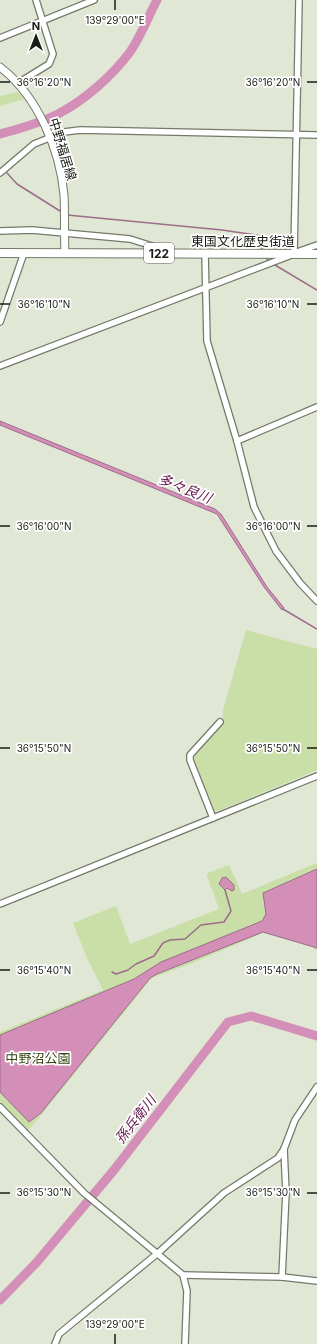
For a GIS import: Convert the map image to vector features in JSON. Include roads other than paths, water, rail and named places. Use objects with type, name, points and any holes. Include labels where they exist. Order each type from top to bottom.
[{"type":"highway","name":"東国文化歴史街道","points":[[0,253],[317,254]]},
{"type":"main road","name":"中野福居線","points":[[0,67],[18,83],[30,98],[48,137],[58,166],[64,195],[65,253]]},
{"type":"street","points":[[18,83],[49,64],[53,54],[36,0]]},
{"type":"street","points":[[0,38],[94,0]]},
{"type":"street","points":[[294,254],[299,0]]},
{"type":"street","points":[[0,74],[8,73]]},
{"type":"street","points":[[0,173],[34,144],[48,137],[64,132],[80,130],[317,135]]},
{"type":"street","points":[[0,231],[32,230],[130,239],[152,246],[158,253]]},
{"type":"street","points":[[0,366],[317,245]]},
{"type":"street","points":[[0,322],[24,253]]},
{"type":"street","points":[[205,253],[207,286],[207,341],[237,441],[254,507],[276,551],[300,583],[317,601]]},
{"type":"street","points":[[237,441],[317,408]]},
{"type":"street","points":[[213,818],[190,760],[190,755],[220,722]]},
{"type":"street","points":[[0,904],[317,776]]},
{"type":"street","points":[[55,1344],[59,1334],[158,1254],[224,1193],[278,1158],[284,1149],[295,1120],[317,1087]]},
{"type":"street","points":[[0,1107],[85,1194],[183,1275],[187,1291],[185,1344]]},
{"type":"street","points":[[282,1277],[286,1192],[284,1149]]},
{"type":"street","points":[[183,1275],[282,1277],[317,1281]]},
{"type":"waterway","points":[[0,134],[37,123],[58,114],[88,95],[115,70],[130,52],[157,0]]},
{"type":"waterway","points":[[7,173],[17,184],[60,211]]},
{"type":"waterway","points":[[67,215],[222,230],[262,236],[262,249]]},
{"type":"waterway","points":[[263,256],[268,260]]},
{"type":"waterway","points":[[275,265],[317,290]]},
{"type":"waterway","name":"多々良川","points":[[283,609],[317,629]]},
{"type":"waterway","points":[[112,972],[116,974],[128,970],[136,964],[154,956],[163,943],[170,940],[185,939],[201,925],[224,922],[231,911],[225,890]]},
{"type":"waterway","name":"孫兵衛川","points":[[0,1300],[37,1262],[114,1170],[228,1022],[251,1016],[317,1036]]},
{"type":"park label","name":"中野沼公園","points":[[38,1058]]}]
